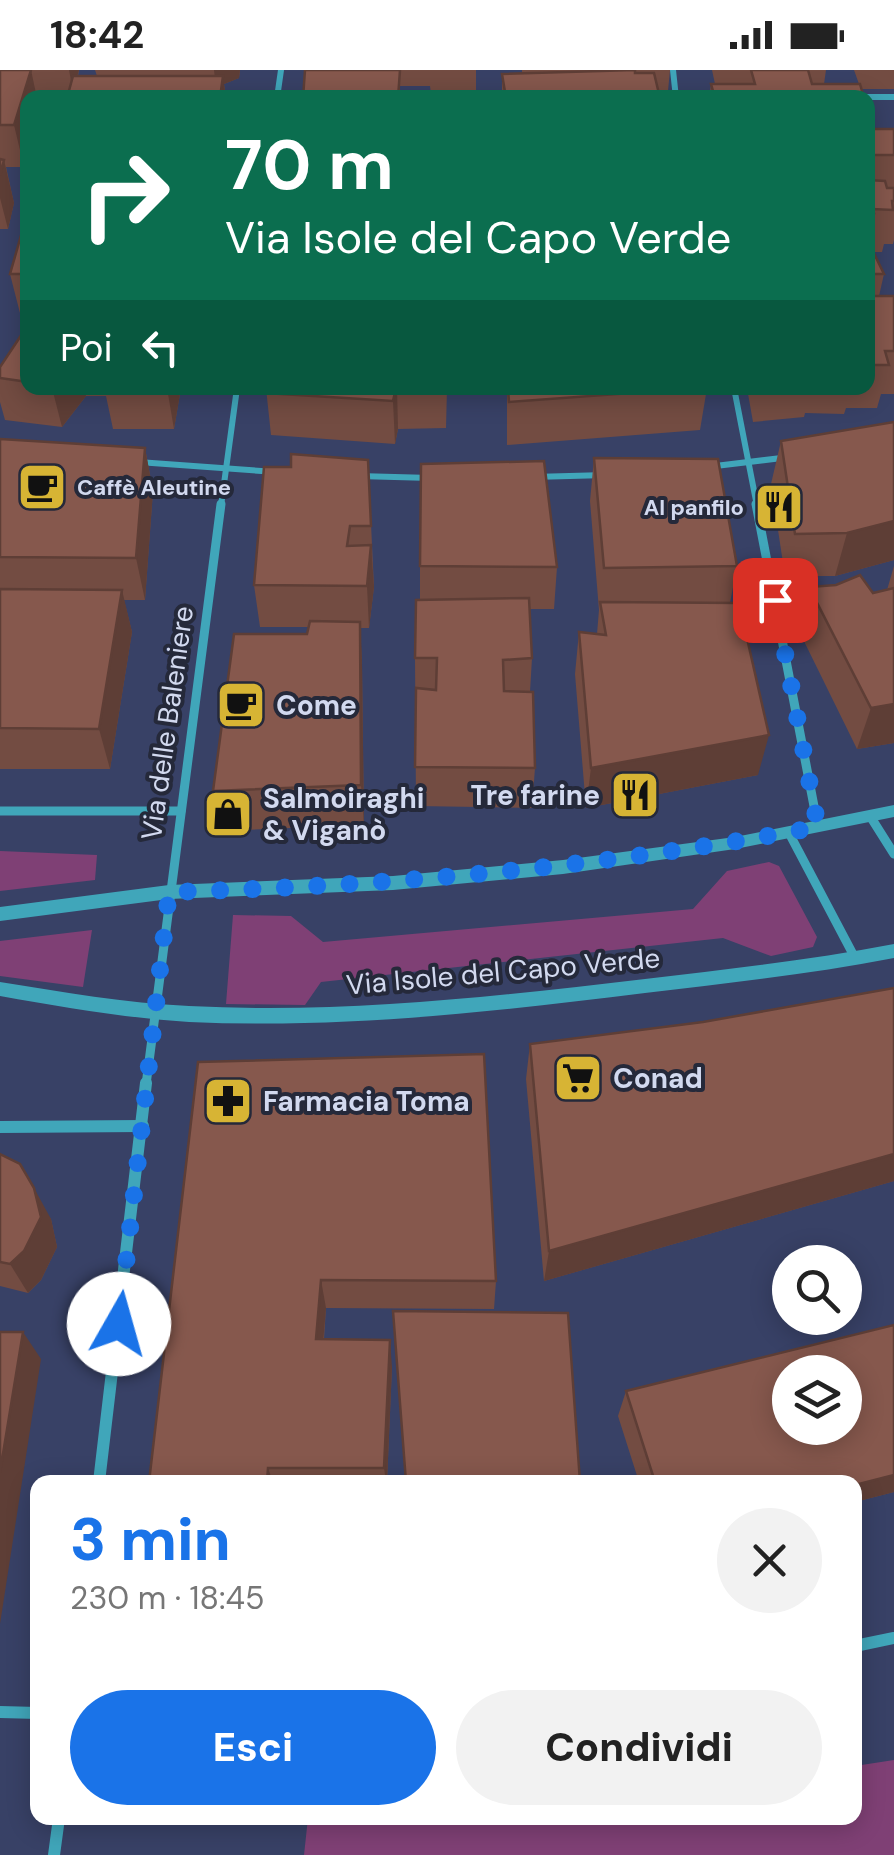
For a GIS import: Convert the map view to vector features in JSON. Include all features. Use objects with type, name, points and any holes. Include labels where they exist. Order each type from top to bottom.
[{"type":"street","name":"Via delle Baleniere","points":[[100,1475],[169,892],[236,395]]},
{"type":"street","points":[[735,395],[818,827]]},
{"type":"street","points":[[695,469],[801,455]]},
{"type":"street","points":[[130,461],[292,473]]},
{"type":"street","points":[[514,477],[622,474]]},
{"type":"street","points":[[347,476],[440,478]]},
{"type":"street","points":[[0,811],[181,811]]},
{"type":"street","points":[[0,914],[169,892],[356,885],[509,873],[661,855],[894,811]]},
{"type":"street","points":[[870,816],[894,854]]},
{"type":"street","points":[[789,833],[855,958]]},
{"type":"street","name":"Via Isole del Capo Verde","points":[[0,988],[155,1012],[232,1016],[401,1012],[588,994],[894,951]]},
{"type":"street","points":[[0,1127],[143,1126]]},
{"type":"street","points":[[862,1645],[894,1638]]},
{"type":"street","points":[[0,1712],[30,1713]]},
{"type":"street","points":[[54,1855],[58,1825]]},
{"type":"shaded area","points":[[0,851],[97,855],[95,880],[0,891]]},
{"type":"shaded area","points":[[769,862],[779,866],[817,937],[813,947],[771,956],[723,938],[321,982],[305,1005],[226,1004],[233,915],[291,916],[323,942],[693,909],[727,871]]},
{"type":"shaded area","points":[[92,930],[83,987],[0,976],[0,941]]},
{"type":"shaded area","points":[[894,1760],[894,1855],[304,1855],[307,1825],[862,1825],[862,1765]]},
{"type":"building","points":[[0,70],[31,70],[25,90],[20,90],[14,125],[0,125]]},
{"type":"building","points":[[305,70],[400,70],[399,90],[304,90]]},
{"type":"building","points":[[635,70],[654,73],[658,90],[505,90],[502,74]]},
{"type":"building","points":[[751,70],[808,70],[812,84],[860,84],[862,90],[713,90],[711,84],[755,84]]},
{"type":"building","points":[[73,76],[223,76],[221,90],[69,90]]},
{"type":"building","points":[[875,129],[894,129],[894,155],[875,155]]},
{"type":"building","points":[[875,180],[885,181],[887,188],[894,188],[893,210],[875,209]]},
{"type":"building","points":[[20,239],[20,274],[10,274]]},
{"type":"building","points":[[875,255],[884,274],[875,274]]},
{"type":"building","points":[[875,296],[894,296],[894,351],[885,351],[889,365],[875,365]]},
{"type":"building","points":[[20,337],[20,381],[0,378],[0,367]]},
{"type":"building","points":[[298,395],[394,395],[393,401]]},
{"type":"building","points":[[508,395],[604,395],[509,402]]},
{"type":"building","points":[[894,422],[894,521],[847,533],[795,534],[781,441]]},
{"type":"building","points":[[0,439],[145,448],[136,558],[0,557]]},
{"type":"building","points":[[291,454],[368,460],[371,526],[350,526],[347,546],[371,545],[367,586],[254,585],[264,467],[291,467]]},
{"type":"building","points":[[594,458],[718,459],[737,566],[604,568]]},
{"type":"building","points":[[544,461],[557,567],[420,566],[421,464]]},
{"type":"building","points":[[860,575],[873,593],[894,588],[894,704],[871,708],[809,587],[836,585]]},
{"type":"building","points":[[0,589],[122,590],[99,729],[0,728]]},
{"type":"building","points":[[529,598],[532,658],[503,660],[504,691],[533,692],[535,768],[415,767],[416,688],[436,690],[437,658],[415,658],[416,600]]},
{"type":"building","points":[[600,602],[739,603],[769,735],[591,768],[579,632],[606,635]]},
{"type":"building","points":[[310,621],[360,622],[361,785],[213,791],[234,634],[307,634]]},
{"type":"building","points":[[894,988],[894,1154],[549,1251],[530,1044],[703,1022]]},
{"type":"building","points":[[484,1054],[496,1281],[321,1280],[316,1339],[390,1340],[384,1468],[268,1468],[268,1475],[150,1475],[198,1062]]},
{"type":"building","points":[[0,1154],[20,1164],[34,1188],[41,1217],[24,1251],[10,1264],[0,1262]]},
{"type":"building","points":[[393,1311],[568,1313],[580,1475],[405,1475]]},
{"type":"building","points":[[894,1325],[894,1475],[862,1483],[862,1475],[653,1475],[626,1391],[772,1355],[772,1445],[862,1445],[862,1355],[772,1355]]},
{"type":"building","points":[[0,1332],[23,1332],[0,1472]]},
{"type":"place","name":"Caffè Aleutine","points":[[42,487]]},
{"type":"place","name":"Al panfilo","points":[[779,507]]},
{"type":"place","name":"Come","points":[[241,705]]},
{"type":"place","name":"Tre farine","points":[[635,795]]},
{"type":"place","name":"Salmoiraghi & Viganò","points":[[228,814]]},
{"type":"place","name":"Conad","points":[[578,1078]]},
{"type":"place","name":"Farmacia Toma","points":[[228,1101]]},
{"type":"route","points":[[119,1324],[169,892],[337,886],[509,873],[661,855],[818,827],[775,600]]}]
